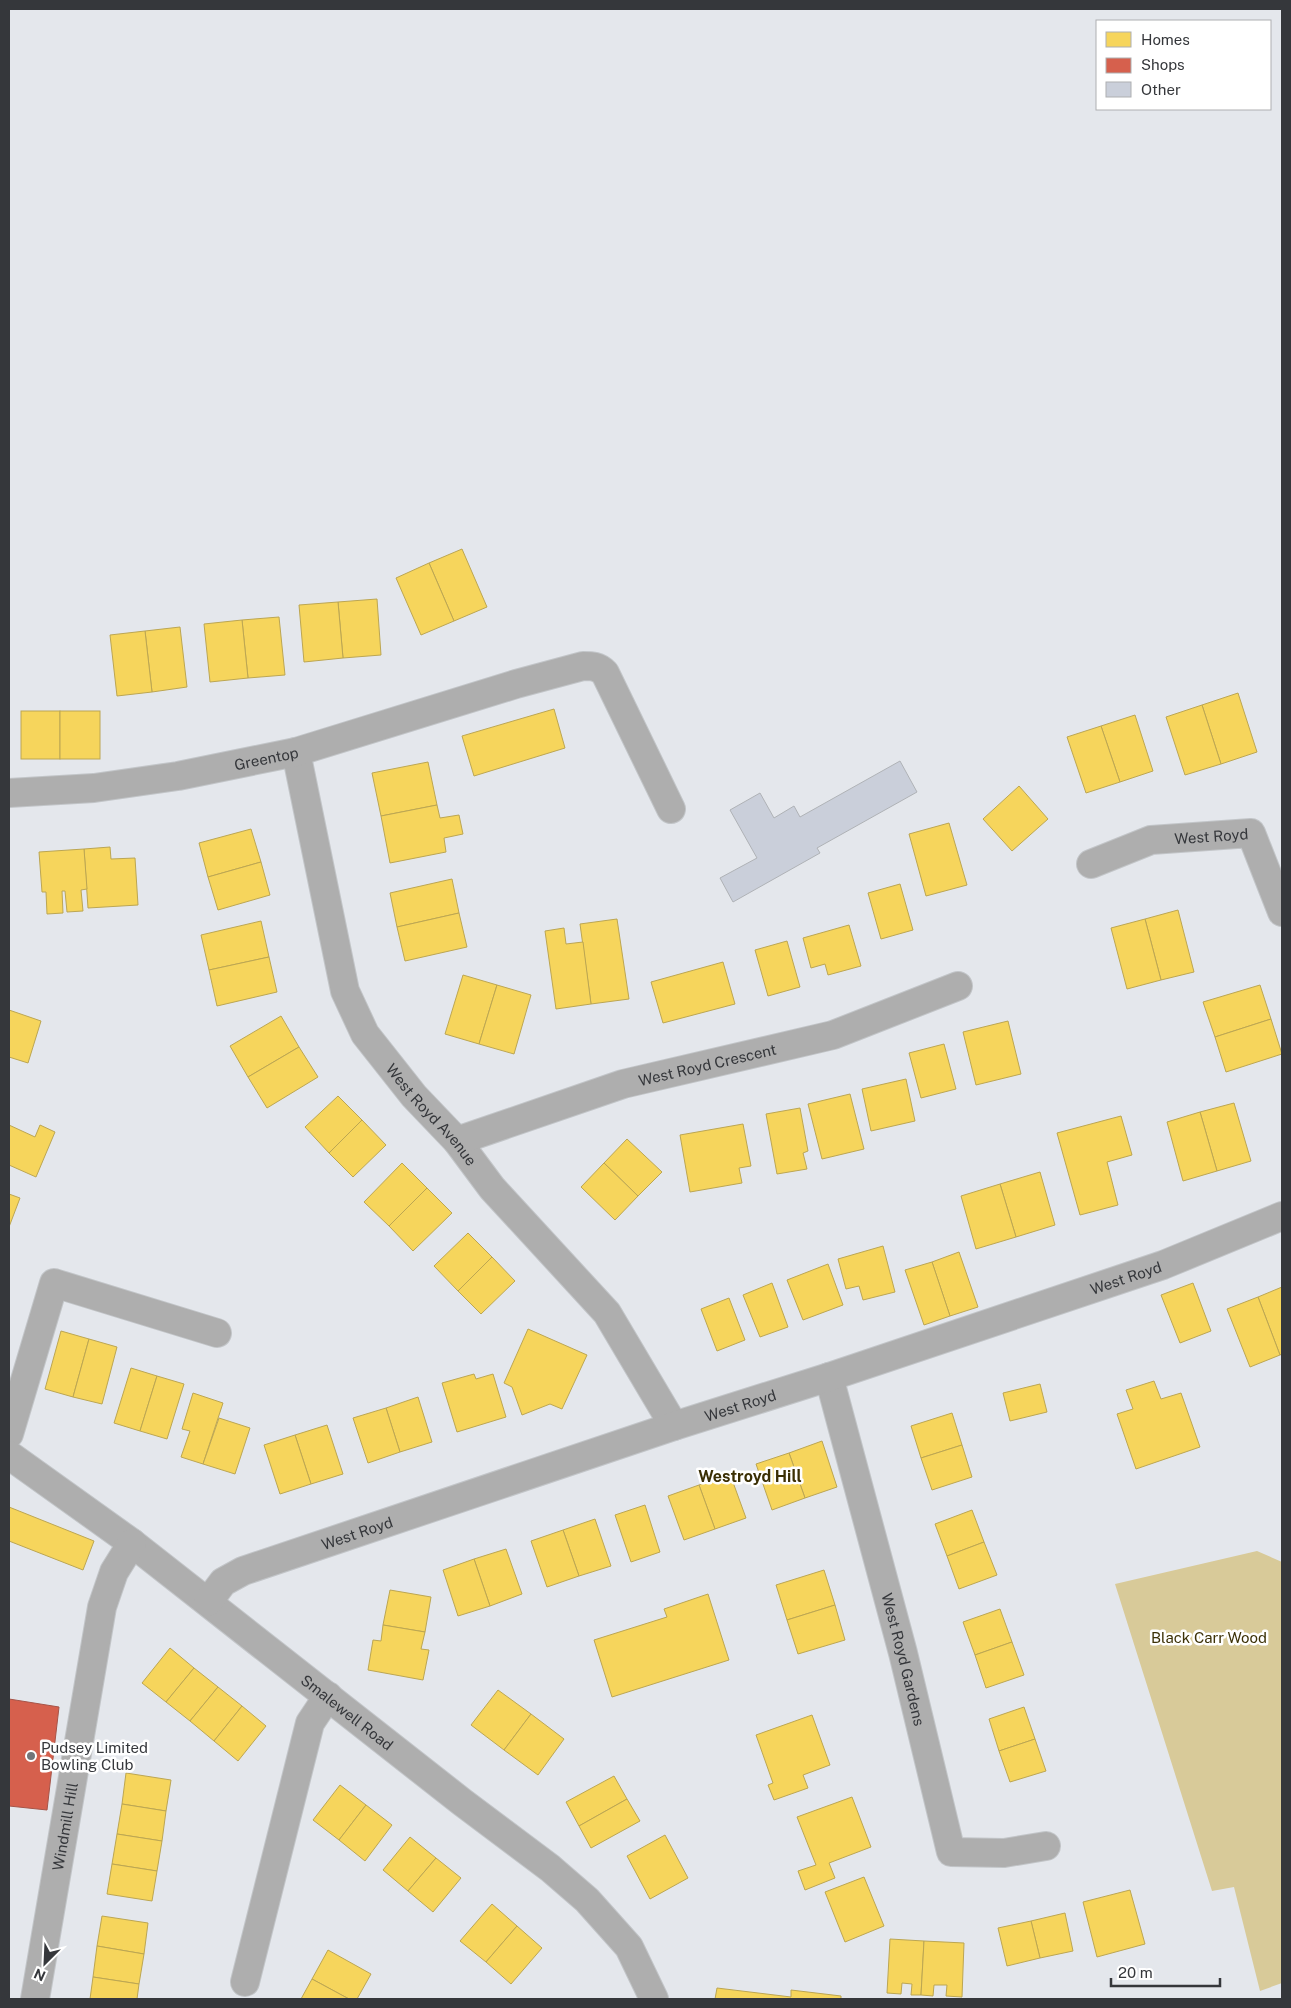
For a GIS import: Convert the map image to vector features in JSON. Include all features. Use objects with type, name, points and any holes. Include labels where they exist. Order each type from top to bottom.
[{"type":"street","name":"Greentop","points":[[9,793],[94,788],[178,776],[296,752],[516,684],[582,666],[600,668],[605,673],[671,809]]},
{"type":"street","name":"West Royd Avenue","points":[[296,752],[345,991],[365,1034],[414,1096],[457,1141],[492,1188],[607,1313],[674,1426]]},
{"type":"street","name":"West Royd","points":[[1091,864],[1152,840],[1251,833],[1282,912]]},
{"type":"street","name":"West Royd Crescent","points":[[457,1141],[623,1084],[834,1036],[958,986]]},
{"type":"street","name":"West Royd","points":[[208,1602],[223,1582],[243,1571],[674,1426],[829,1377],[1163,1265],[1282,1216]]},
{"type":"street","points":[[9,1434],[54,1283],[216,1333]]},
{"type":"street","name":"West Royd Gardens","points":[[829,1377],[903,1653],[952,1852],[1004,1853],[1046,1846]]},
{"type":"street","name":"Smalewell Road","points":[[9,1455],[132,1543],[462,1802],[550,1868],[587,1900],[629,1947],[654,1999]]},
{"type":"street","name":"Windmill Hill","points":[[35,1999],[102,1607],[114,1572],[132,1543]]},
{"type":"street","points":[[245,1982],[310,1723],[328,1696]]},
{"type":"green space","name":"Black Carr Wood","points":[[1257,1551],[1282,1562],[1282,1983],[1260,1991],[1234,1887],[1212,1891],[1115,1584]]},
{"type":"building: Homes","points":[[462,549],[487,607],[454,621],[429,563]]},
{"type":"building: Homes","points":[[429,563],[454,621],[421,635],[396,578]]},
{"type":"building: Homes","points":[[377,599],[381,655],[343,658],[338,602]]},
{"type":"building: Homes","points":[[338,602],[343,658],[304,662],[299,605]]},
{"type":"building: Homes","points":[[279,617],[285,675],[248,678],[242,620]]},
{"type":"building: Homes","points":[[242,620],[248,678],[210,682],[204,624]]},
{"type":"building: Homes","points":[[180,627],[187,687],[152,692],[145,631]]},
{"type":"building: Homes","points":[[145,631],[152,692],[117,696],[110,635]]},
{"type":"building: Homes","points":[[1238,693],[1257,752],[1221,764],[1202,705]]},
{"type":"building: Homes","points":[[1202,705],[1221,764],[1185,775],[1166,717]]},
{"type":"building: Homes","points":[[554,709],[565,748],[474,776],[462,736]]},
{"type":"building: Homes","points":[[21,711],[60,711],[60,759],[21,759]]},
{"type":"building: Homes","points":[[60,711],[100,711],[100,759],[60,759]]},
{"type":"building: Homes","points":[[1135,715],[1153,771],[1120,782],[1101,726]]},
{"type":"building: Homes","points":[[1101,726],[1120,782],[1086,793],[1067,737]]},
{"type":"building: Homes","points":[[428,762],[437,805],[381,816],[372,773]]},
{"type":"building: Homes","points":[[1019,786],[1048,819],[1012,851],[983,819]]},
{"type":"building: Homes","points":[[437,805],[440,818],[459,815],[463,834],[444,838],[446,852],[390,863],[381,816]]},
{"type":"building: Homes","points":[[949,823],[967,885],[926,896],[909,834]]},
{"type":"building: Homes","points":[[251,829],[261,862],[208,877],[199,843]]},
{"type":"building: Homes","points":[[110,847],[111,859],[135,858],[138,905],[88,908],[84,849]]},
{"type":"building: Homes","points":[[84,849],[87,889],[81,890],[83,911],[67,912],[65,891],[62,891],[63,913],[47,914],[46,892],[42,892],[39,852]]},
{"type":"building: Homes","points":[[261,862],[270,895],[218,910],[208,877]]},
{"type":"building: Homes","points":[[452,879],[459,913],[397,927],[390,893]]},
{"type":"building: Homes","points":[[900,884],[913,930],[881,939],[868,893]]},
{"type":"building: Homes","points":[[1178,910],[1194,972],[1161,980],[1145,919]]},
{"type":"building: Homes","points":[[459,913],[467,947],[405,961],[397,927]]},
{"type":"building: Homes","points":[[617,919],[629,999],[591,1004],[580,924]]},
{"type":"building: Homes","points":[[1145,919],[1161,980],[1127,989],[1111,928]]},
{"type":"building: Homes","points":[[261,921],[269,957],[209,970],[201,935]]},
{"type":"building: Homes","points":[[849,925],[861,966],[828,975],[825,964],[811,968],[803,938]]},
{"type":"building: Homes","points":[[564,928],[566,944],[583,942],[591,1004],[556,1009],[545,931]]},
{"type":"building: Homes","points":[[787,941],[800,987],[768,996],[755,950]]},
{"type":"building: Homes","points":[[269,957],[277,992],[217,1006],[209,970]]},
{"type":"building: Homes","points":[[723,962],[735,1004],[663,1023],[651,982]]},
{"type":"building: Homes","points":[[463,975],[497,985],[479,1044],[445,1034]]},
{"type":"building: Homes","points":[[497,985],[531,995],[514,1054],[479,1044]]},
{"type":"building: Homes","points":[[1260,985],[1271,1019],[1215,1037],[1203,1002]]},
{"type":"building: Homes","points":[[9,1010],[41,1021],[28,1063],[9,1057]]},
{"type":"building: Homes","points":[[281,1016],[299,1047],[248,1077],[230,1046]]},
{"type":"building: Homes","points":[[1271,1019],[1282,1054],[1226,1072],[1215,1037]]},
{"type":"building: Homes","points":[[1008,1021],[1021,1074],[976,1085],[963,1032]]},
{"type":"building: Homes","points":[[944,1044],[956,1089],[921,1098],[909,1053]]},
{"type":"building: Homes","points":[[299,1047],[318,1077],[267,1108],[248,1077]]},
{"type":"building: Homes","points":[[906,1079],[915,1121],[871,1131],[862,1089]]},
{"type":"building: Homes","points":[[850,1094],[864,1149],[822,1159],[808,1104]]},
{"type":"building: Homes","points":[[338,1096],[362,1120],[329,1153],[305,1127]]},
{"type":"building: Homes","points":[[1234,1103],[1251,1161],[1217,1171],[1200,1112]]},
{"type":"building: Homes","points":[[800,1108],[808,1151],[803,1153],[807,1169],[777,1174],[766,1114]]},
{"type":"building: Homes","points":[[1200,1112],[1217,1171],[1183,1181],[1167,1122]]},
{"type":"building: Homes","points":[[1121,1116],[1132,1155],[1107,1162],[1118,1205],[1080,1215],[1057,1133]]},
{"type":"building: Homes","points":[[362,1120],[386,1145],[353,1177],[329,1153]]},
{"type":"building: Homes","points":[[743,1124],[751,1166],[739,1168],[742,1183],[690,1192],[680,1135]]},
{"type":"building: Homes","points":[[9,1125],[35,1137],[40,1125],[55,1132],[36,1177],[9,1165]]},
{"type":"building: Homes","points":[[627,1139],[662,1172],[638,1196],[604,1163]]},
{"type":"building: Homes","points":[[402,1163],[427,1188],[389,1226],[364,1202]]},
{"type":"building: Homes","points":[[604,1163],[638,1196],[615,1220],[581,1187]]},
{"type":"building: Homes","points":[[1040,1172],[1055,1225],[1016,1237],[1000,1184]]},
{"type":"building: Homes","points":[[1000,1184],[1016,1237],[976,1249],[961,1196]]},
{"type":"building: Homes","points":[[427,1188],[452,1213],[413,1251],[389,1226]]},
{"type":"building: Homes","points":[[9,1194],[20,1198],[9,1227]]},
{"type":"building: Homes","points":[[468,1233],[492,1257],[458,1291],[434,1266]]},
{"type":"building: Homes","points":[[883,1246],[895,1292],[863,1300],[859,1286],[846,1289],[838,1259]]},
{"type":"building: Homes","points":[[959,1252],[978,1307],[950,1316],[932,1262]]},
{"type":"building: Homes","points":[[492,1257],[515,1281],[481,1314],[458,1291]]},
{"type":"building: Homes","points":[[932,1262],[950,1316],[924,1325],[905,1270]]},
{"type":"building: Homes","points":[[828,1264],[843,1305],[803,1320],[787,1280]]},
{"type":"building: Homes","points":[[772,1283],[788,1327],[760,1337],[743,1295]]},
{"type":"building: Homes","points":[[1193,1283],[1211,1331],[1180,1343],[1161,1295]]},
{"type":"building: Homes","points":[[1282,1287],[1282,1354],[1280,1355],[1258,1297]]},
{"type":"building: Homes","points":[[1258,1297],[1280,1355],[1250,1367],[1227,1309]]},
{"type":"building: Homes","points":[[729,1298],[745,1340],[717,1351],[701,1309]]},
{"type":"building: Homes","points":[[528,1329],[587,1355],[562,1409],[550,1404],[522,1415],[512,1387],[504,1383]]},
{"type":"building: Homes","points":[[61,1331],[89,1339],[73,1397],[45,1389]]},
{"type":"building: Homes","points":[[89,1339],[117,1347],[102,1404],[73,1397]]},
{"type":"building: Homes","points":[[131,1368],[157,1376],[140,1431],[114,1423]]},
{"type":"building: Homes","points":[[474,1374],[476,1379],[493,1374],[506,1417],[457,1432],[442,1383]]},
{"type":"building: Homes","points":[[157,1376],[184,1384],[167,1439],[140,1431]]},
{"type":"building: Homes","points":[[1154,1381],[1161,1399],[1181,1393],[1200,1447],[1136,1469],[1117,1414],[1133,1409],[1126,1390]]},
{"type":"building: Homes","points":[[1040,1384],[1047,1412],[1010,1421],[1003,1393]]},
{"type":"building: Homes","points":[[193,1393],[223,1403],[203,1464],[181,1457],[190,1431],[182,1429]]},
{"type":"building: Homes","points":[[418,1397],[432,1442],[400,1452],[386,1408]]},
{"type":"building: Homes","points":[[386,1408],[400,1452],[368,1463],[353,1418]]},
{"type":"building: Homes","points":[[952,1413],[962,1445],[921,1458],[911,1426]]},
{"type":"building: Homes","points":[[219,1418],[250,1428],[235,1474],[203,1464]]},
{"type":"building: Homes","points":[[327,1425],[343,1474],[311,1484],[295,1435]]},
{"type":"building: Homes","points":[[295,1435],[311,1484],[280,1494],[264,1445]]},
{"type":"building: Homes","points":[[822,1441],[837,1487],[805,1498],[789,1453]]},
{"type":"building: Homes","points":[[962,1445],[972,1477],[932,1490],[921,1458]]},
{"type":"building: Homes","points":[[789,1453],[805,1498],[772,1510],[756,1464]]},
{"type":"building: Homes","points":[[730,1474],[746,1518],[715,1529],[699,1485]]},
{"type":"building: Homes","points":[[699,1485],[715,1529],[684,1540],[668,1496]]},
{"type":"building: Homes","points":[[645,1505],[660,1552],[631,1562],[615,1515]]},
{"type":"building: Homes","points":[[9,1507],[94,1541],[83,1570],[9,1541]]},
{"type":"building: Homes","points":[[972,1510],[984,1542],[947,1556],[935,1524]]},
{"type":"building: Homes","points":[[595,1519],[611,1566],[579,1576],[563,1530]]},
{"type":"building: Homes","points":[[563,1530],[579,1576],[547,1587],[531,1541]]},
{"type":"building: Homes","points":[[984,1542],[997,1575],[959,1589],[947,1556]]},
{"type":"building: Homes","points":[[506,1549],[522,1594],[490,1606],[474,1559]]},
{"type":"building: Homes","points":[[474,1559],[490,1606],[458,1616],[443,1570]]},
{"type":"building: Homes","points":[[824,1570],[835,1605],[787,1620],[776,1585]]},
{"type":"building: Homes","points":[[390,1590],[431,1597],[425,1632],[383,1625]]},
{"type":"building: Homes","points":[[708,1594],[729,1660],[612,1697],[594,1640],[667,1617],[664,1609]]},
{"type":"building: Homes","points":[[835,1605],[845,1640],[798,1654],[787,1620]]},
{"type":"building: Homes","points":[[1000,1609],[1012,1642],[975,1655],[963,1622]]},
{"type":"building: Homes","points":[[383,1625],[425,1632],[421,1649],[429,1650],[423,1680],[368,1670],[373,1640],[381,1641]]},
{"type":"building: Homes","points":[[1012,1642],[1024,1675],[986,1688],[975,1655]]},
{"type":"building: Homes","points":[[170,1648],[194,1668],[166,1702],[142,1683]]},
{"type":"building: Homes","points":[[194,1668],[218,1687],[190,1721],[166,1702]]},
{"type":"building: Homes","points":[[218,1687],[242,1706],[214,1741],[190,1721]]},
{"type":"building: Homes","points":[[498,1690],[531,1714],[504,1750],[471,1725]]},
{"type":"building: Homes","points":[[242,1706],[266,1726],[238,1761],[214,1741]]},
{"type":"building: Homes","points":[[1024,1707],[1035,1739],[999,1751],[989,1719]]},
{"type":"building: Homes","points":[[531,1714],[564,1739],[538,1775],[504,1750]]},
{"type":"building: Homes","points":[[812,1715],[830,1765],[803,1775],[808,1788],[774,1800],[768,1785],[773,1783],[756,1735]]},
{"type":"building: Homes","points":[[1035,1739],[1046,1771],[1010,1782],[999,1751]]},
{"type":"building: Homes","points":[[126,1773],[171,1780],[166,1811],[122,1804]]},
{"type":"building: Homes","points":[[614,1776],[627,1799],[579,1826],[566,1802]]},
{"type":"building: Homes","points":[[340,1785],[366,1805],[339,1840],[313,1820]]},
{"type":"building: Homes","points":[[852,1797],[871,1847],[829,1863],[835,1878],[805,1890],[798,1871],[816,1865],[797,1817]]},
{"type":"building: Homes","points":[[627,1799],[640,1821],[591,1848],[579,1826]]},
{"type":"building: Homes","points":[[122,1804],[166,1811],[162,1841],[117,1834]]},
{"type":"building: Homes","points":[[366,1805],[392,1825],[365,1861],[339,1840]]},
{"type":"building: Homes","points":[[117,1834],[162,1841],[157,1871],[112,1864]]},
{"type":"building: Homes","points":[[665,1835],[688,1878],[650,1899],[627,1856]]},
{"type":"building: Homes","points":[[410,1837],[436,1858],[408,1891],[383,1870]]},
{"type":"building: Homes","points":[[436,1858],[461,1878],[433,1912],[408,1891]]},
{"type":"building: Homes","points":[[112,1864],[157,1871],[152,1901],[107,1894]]},
{"type":"building: Homes","points":[[864,1877],[884,1926],[845,1942],[825,1892]]},
{"type":"building: Homes","points":[[1130,1890],[1145,1944],[1097,1957],[1083,1902]]},
{"type":"building: Homes","points":[[492,1904],[517,1926],[486,1962],[460,1941]]},
{"type":"building: Homes","points":[[1065,1913],[1073,1951],[1040,1958],[1031,1921]]},
{"type":"building: Homes","points":[[102,1916],[148,1923],[144,1954],[97,1946]]},
{"type":"building: Homes","points":[[1031,1921],[1040,1958],[1007,1966],[998,1928]]},
{"type":"building: Homes","points":[[517,1926],[542,1948],[511,1984],[486,1962]]},
{"type":"building: Homes","points":[[890,1939],[924,1941],[921,1995],[911,1995],[912,1984],[902,1983],[901,1994],[887,1993]]},
{"type":"building: Homes","points":[[924,1941],[964,1943],[962,1997],[946,1996],[947,1985],[934,1985],[933,1996],[921,1995]]},
{"type":"building: Homes","points":[[97,1946],[144,1954],[139,1984],[93,1977]]},
{"type":"building: Homes","points":[[328,1950],[371,1974],[357,1999],[349,1999],[312,1979]]},
{"type":"building: Homes","points":[[93,1977],[139,1984],[137,1999],[90,1999]]},
{"type":"building: Homes","points":[[312,1979],[349,1999],[301,1999]]},
{"type":"building: Homes","points":[[717,1988],[791,1997],[791,1990],[841,1996],[841,1999],[715,1999]]},
{"type":"building: Shops","name":"Pudsey Limited Bowling Club","points":[[9,1699],[59,1707],[47,1810],[9,1806]]},
{"type":"building: Other","points":[[900,761],[917,792],[817,848],[820,853],[733,902],[720,878],[757,858],[730,810],[760,793],[774,818],[794,806],[800,817]]},
{"type":"place","name":"Pudsey Limited Bowling Club","points":[[31,1756]]},
{"type":"district","name":"Westroyd Hill","points":[[750,1476]]}]
